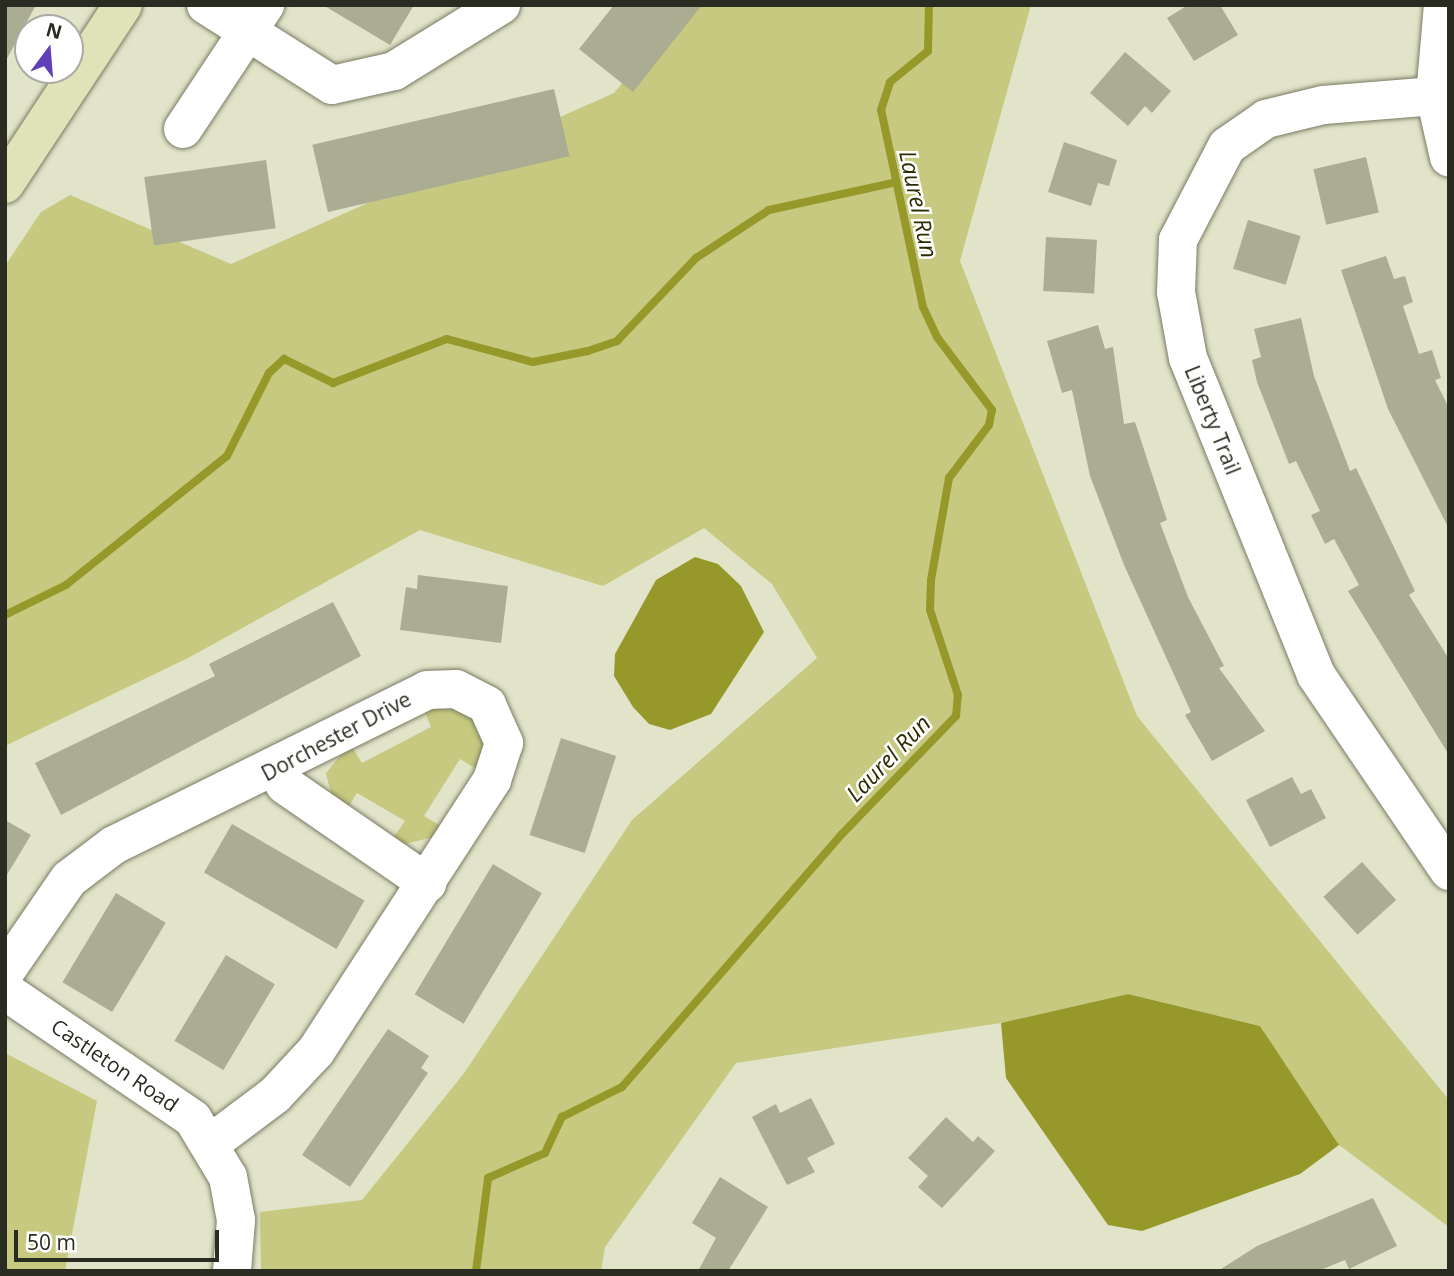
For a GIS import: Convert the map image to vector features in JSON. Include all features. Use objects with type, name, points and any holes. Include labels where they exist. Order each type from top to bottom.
[{"type":"main road","points":[[5,184],[123,5]]},
{"type":"street","points":[[206,5],[256,19],[332,85],[394,71],[501,5]]},
{"type":"street","points":[[1443,5],[1435,96],[1449,157]]},
{"type":"street","points":[[183,129],[256,19]]},
{"type":"street","name":"Liberty Trail","points":[[1435,96],[1323,104],[1266,119],[1227,146],[1178,240],[1176,292],[1188,358],[1316,675],[1449,871]]},
{"type":"street","name":"Dorchester Drive","points":[[5,972],[49,903],[92,859],[427,690],[456,689],[478,699],[502,730],[503,757],[427,883],[300,1072],[211,1143]]},
{"type":"street","points":[[275,769],[285,785],[427,883]]},
{"type":"street","name":"Castleton Road","points":[[5,991],[171,1101],[211,1143],[232,1197],[232,1271]]},
{"type":"green space","points":[[686,5],[1031,5],[960,261],[1137,716],[1449,1100],[1449,1227],[1339,1145],[1260,1026],[1128,994],[1001,1023],[736,1063],[605,1247],[601,1271],[261,1271],[260,1212],[362,1200],[465,1072],[632,820],[817,658],[772,584],[704,528],[603,586],[420,530],[188,658],[5,746],[5,266],[41,212],[70,195],[231,264],[614,93]]},
{"type":"green space","points":[[436,704],[467,710],[488,743],[478,770],[460,759],[424,816],[439,825],[437,836],[401,845],[393,838],[405,821],[357,793],[347,809],[332,798],[326,773],[350,744],[362,763],[431,727],[424,710]]},
{"type":"green space","points":[[5,1053],[97,1101],[65,1271],[5,1271]]},
{"type":"shaded area","points":[[695,557],[718,564],[741,586],[764,632],[711,714],[670,730],[649,724],[633,707],[614,676],[615,654],[656,580]]},
{"type":"shaded area","points":[[1128,994],[1260,1026],[1339,1145],[1300,1174],[1142,1231],[1108,1225],[1006,1078],[1001,1023]]},
{"type":"building","points":[[5,5],[36,5],[31,14],[14,14],[14,45],[5,62]]},
{"type":"building","points":[[323,5],[414,5],[390,45]]},
{"type":"building","points":[[614,5],[702,5],[633,92],[579,49]]},
{"type":"building","points":[[1188,5],[1220,5],[1238,35],[1194,61],[1167,18]]},
{"type":"building","points":[[1125,52],[1171,91],[1152,113],[1145,106],[1128,126],[1090,93]]},
{"type":"building","points":[[554,89],[570,156],[328,212],[312,145]]},
{"type":"building","points":[[1064,142],[1117,160],[1109,186],[1098,183],[1091,206],[1048,192]]},
{"type":"building","points":[[1366,157],[1379,213],[1326,225],[1313,169]]},
{"type":"building","points":[[266,160],[276,228],[154,245],[144,177]]},
{"type":"building","points":[[1248,220],[1301,236],[1286,285],[1233,269]]},
{"type":"building","points":[[1046,237],[1097,240],[1094,294],[1043,291]]},
{"type":"building","points":[[1386,256],[1394,279],[1405,276],[1413,302],[1403,306],[1419,354],[1432,350],[1441,378],[1435,380],[1449,408],[1449,529],[1388,409],[1341,270]]},
{"type":"building","points":[[1301,318],[1314,376],[1350,471],[1356,468],[1415,591],[1409,595],[1449,659],[1449,755],[1348,591],[1359,585],[1334,539],[1325,544],[1311,515],[1320,511],[1296,461],[1289,464],[1257,382],[1252,360],[1261,357],[1254,329]]},
{"type":"building","points":[[1098,325],[1105,349],[1113,347],[1124,424],[1135,422],[1167,520],[1160,523],[1188,597],[1224,666],[1219,668],[1265,731],[1212,761],[1185,715],[1191,712],[1124,565],[1090,476],[1072,390],[1062,393],[1047,341]]},
{"type":"building","points":[[418,575],[508,586],[501,643],[400,630],[406,587],[417,589]]},
{"type":"building","points":[[333,602],[361,656],[61,815],[35,763],[215,676],[209,664]]},
{"type":"building","points":[[561,738],[616,756],[585,853],[529,835]]},
{"type":"building","points":[[1292,777],[1301,794],[1311,789],[1326,818],[1270,847],[1246,800]]},
{"type":"building","points":[[5,820],[31,835],[5,878]]},
{"type":"building","points":[[232,824],[365,900],[337,949],[204,872]]},
{"type":"building","points":[[1362,862],[1396,900],[1357,935],[1323,897]]},
{"type":"building","points":[[493,864],[542,893],[464,1024],[415,994]]},
{"type":"building","points":[[116,893],[166,923],[112,1012],[62,982]]},
{"type":"building","points":[[226,955],[275,984],[223,1070],[174,1041]]},
{"type":"building","points":[[388,1029],[429,1056],[421,1068],[428,1073],[350,1187],[302,1155]]},
{"type":"building","points":[[811,1098],[835,1144],[807,1158],[815,1172],[787,1185],[752,1117],[776,1104],[780,1113]]},
{"type":"building","points":[[946,1117],[973,1142],[978,1136],[995,1151],[942,1208],[918,1187],[928,1176],[908,1158]]},
{"type":"building","points":[[720,1177],[768,1207],[728,1271],[698,1271],[716,1238],[692,1223]]},
{"type":"building","points":[[1373,1198],[1397,1246],[1349,1269],[1345,1260],[1318,1271],[1218,1271],[1257,1246]]},
{"type":"waterway","name":"Laurel Run","points":[[476,1271],[488,1178],[545,1153],[562,1117],[622,1087],[842,834],[956,716],[958,695],[930,610],[931,580],[949,478],[989,425],[992,410],[937,337],[923,307],[881,110],[890,82],[928,51],[929,5]]},
{"type":"waterway","points":[[5,615],[66,585],[227,456],[269,373],[284,359],[333,383],[447,339],[533,362],[588,351],[617,341],[696,258],[769,210],[893,183]]}]
